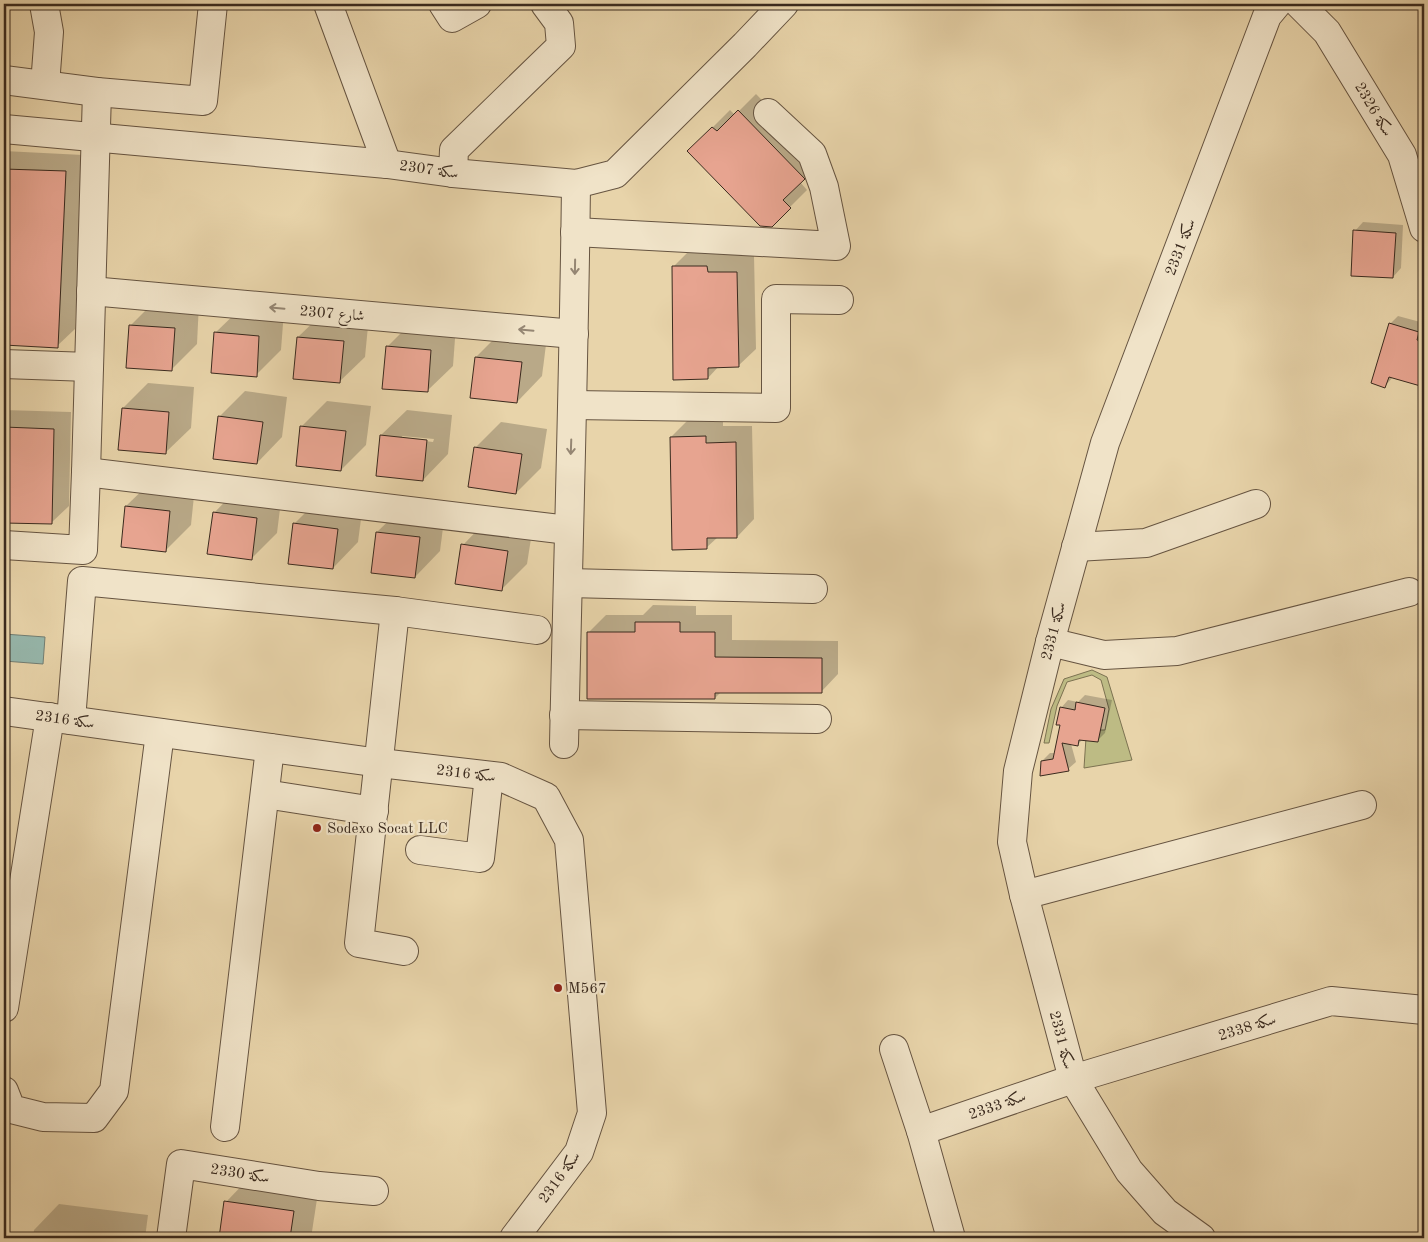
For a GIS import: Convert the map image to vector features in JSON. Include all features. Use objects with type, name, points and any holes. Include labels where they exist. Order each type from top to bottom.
[{"type":"street","points":[[44,4],[49,32],[45,85]]},
{"type":"street","points":[[4,80],[97,92],[202,101],[213,4]]},
{"type":"street","points":[[328,4],[387,164]]},
{"type":"street","points":[[443,4],[452,18],[477,4]]},
{"type":"street","points":[[453,173],[454,150],[561,46],[559,23],[545,4]]},
{"type":"street","name":"سكة 2307","points":[[4,129],[387,164],[453,173],[576,184],[615,174],[784,4]]},
{"type":"street","name":"سكة 2331","points":[[1202,1238],[1165,1212],[1129,1172],[1073,1079],[1024,895],[1012,842],[1018,771],[1050,642],[1105,443],[1267,16],[1277,4]]},
{"type":"street","name":"سكة 2326","points":[[1300,4],[1326,32],[1402,156],[1424,228]]},
{"type":"street","points":[[4,545],[83,550],[94,137],[97,92]]},
{"type":"street","points":[[576,232],[836,246],[824,187],[812,154],[768,113]]},
{"type":"street","points":[[564,744],[568,530],[573,405],[576,184]]},
{"type":"street","name":"2307 شارع","points":[[90,291],[574,334]]},
{"type":"street","points":[[573,405],[776,408],[776,299],[839,300]]},
{"type":"street","points":[[4,364],[88,368]]},
{"type":"street","points":[[86,472],[568,530]]},
{"type":"street","points":[[1076,547],[1146,543],[1256,504]]},
{"type":"street","points":[[4,1008],[61,719],[82,581],[395,611],[537,630]]},
{"type":"street","points":[[568,583],[813,589]]},
{"type":"street","points":[[1050,642],[1104,655],[1177,651],[1408,592]]},
{"type":"street","points":[[395,611],[359,944],[404,951]]},
{"type":"street","name":"2316 سكة","points":[[4,711],[380,763],[501,777],[546,797],[569,840],[592,1113],[579,1152],[514,1238]]},
{"type":"street","points":[[564,714],[817,719]]},
{"type":"street","points":[[4,1091],[12,1109],[43,1117],[94,1118],[114,1091],[160,733]]},
{"type":"street","points":[[225,1127],[270,748]]},
{"type":"street","points":[[420,850],[480,858],[489,776]]},
{"type":"street","points":[[265,794],[374,811]]},
{"type":"street","points":[[1024,895],[1362,805]]},
{"type":"street","name":"سكة 2338","points":[[1073,1079],[1331,1001],[1424,1010]]},
{"type":"street","points":[[894,1049],[921,1131],[951,1238]]},
{"type":"street","name":"سكة 2333","points":[[921,1131],[1073,1079]]},
{"type":"street","name":"سكة 2330","points":[[172,1238],[181,1164],[319,1186],[374,1191]]},
{"type":"shaded area","points":[[1092,670],[1107,677],[1132,760],[1084,768],[1086,738],[1100,730],[1105,730],[1109,709],[1101,680],[1092,675],[1067,682],[1057,706],[1049,743],[1044,743],[1051,709],[1064,679]]},
{"type":"water","points":[[4,634],[45,637],[43,664],[4,661]]},
{"type":"building","points":[[738,110],[805,179],[783,200],[791,208],[772,227],[760,226],[687,151],[712,127],[717,131]]},
{"type":"building","points":[[4,169],[66,171],[58,348],[4,345]]},
{"type":"building","points":[[1353,230],[1396,233],[1393,278],[1351,276]]},
{"type":"building","points":[[672,266],[707,266],[708,272],[737,272],[739,367],[708,368],[708,379],[673,380]]},
{"type":"building","points":[[1389,323],[1419,332],[1417,340],[1424,342],[1424,387],[1389,377],[1385,388],[1371,383]]},
{"type":"building","points":[[129,325],[175,328],[172,371],[126,368]]},
{"type":"building","points":[[214,332],[259,336],[257,377],[211,373]]},
{"type":"building","points":[[297,337],[344,341],[340,383],[293,379]]},
{"type":"building","points":[[386,346],[431,350],[428,392],[382,389]]},
{"type":"building","points":[[475,357],[522,362],[517,403],[470,398]]},
{"type":"building","points":[[122,408],[169,412],[166,454],[118,450]]},
{"type":"building","points":[[218,416],[263,422],[257,464],[213,459]]},
{"type":"building","points":[[300,426],[346,431],[341,471],[296,466]]},
{"type":"building","points":[[4,427],[54,429],[52,524],[4,523]]},
{"type":"building","points":[[380,435],[427,440],[423,481],[376,476]]},
{"type":"building","points":[[706,436],[706,443],[736,442],[737,538],[707,538],[707,549],[672,550],[670,437]]},
{"type":"building","points":[[474,447],[522,454],[516,494],[468,487]]},
{"type":"building","points":[[125,506],[170,511],[166,552],[121,547]]},
{"type":"building","points":[[213,512],[257,518],[252,560],[207,554]]},
{"type":"building","points":[[293,523],[338,529],[333,569],[288,564]]},
{"type":"building","points":[[376,532],[420,537],[415,578],[371,573]]},
{"type":"building","points":[[461,544],[508,551],[502,591],[455,584]]},
{"type":"building","points":[[635,622],[680,622],[680,632],[715,632],[715,657],[822,658],[822,693],[715,693],[715,699],[587,699],[587,632],[635,632]]},
{"type":"building","points":[[1076,702],[1105,708],[1098,742],[1079,740],[1078,746],[1062,743],[1069,771],[1040,776],[1041,761],[1053,759],[1060,725],[1056,725],[1060,707],[1075,710]]},
{"type":"building","points":[[224,1201],[294,1211],[290,1238],[219,1238]]},
{"type":"place","name":"Sodexo Socat LLC","points":[[317,828]]},
{"type":"place","name":"M567","points":[[558,988]]}]
